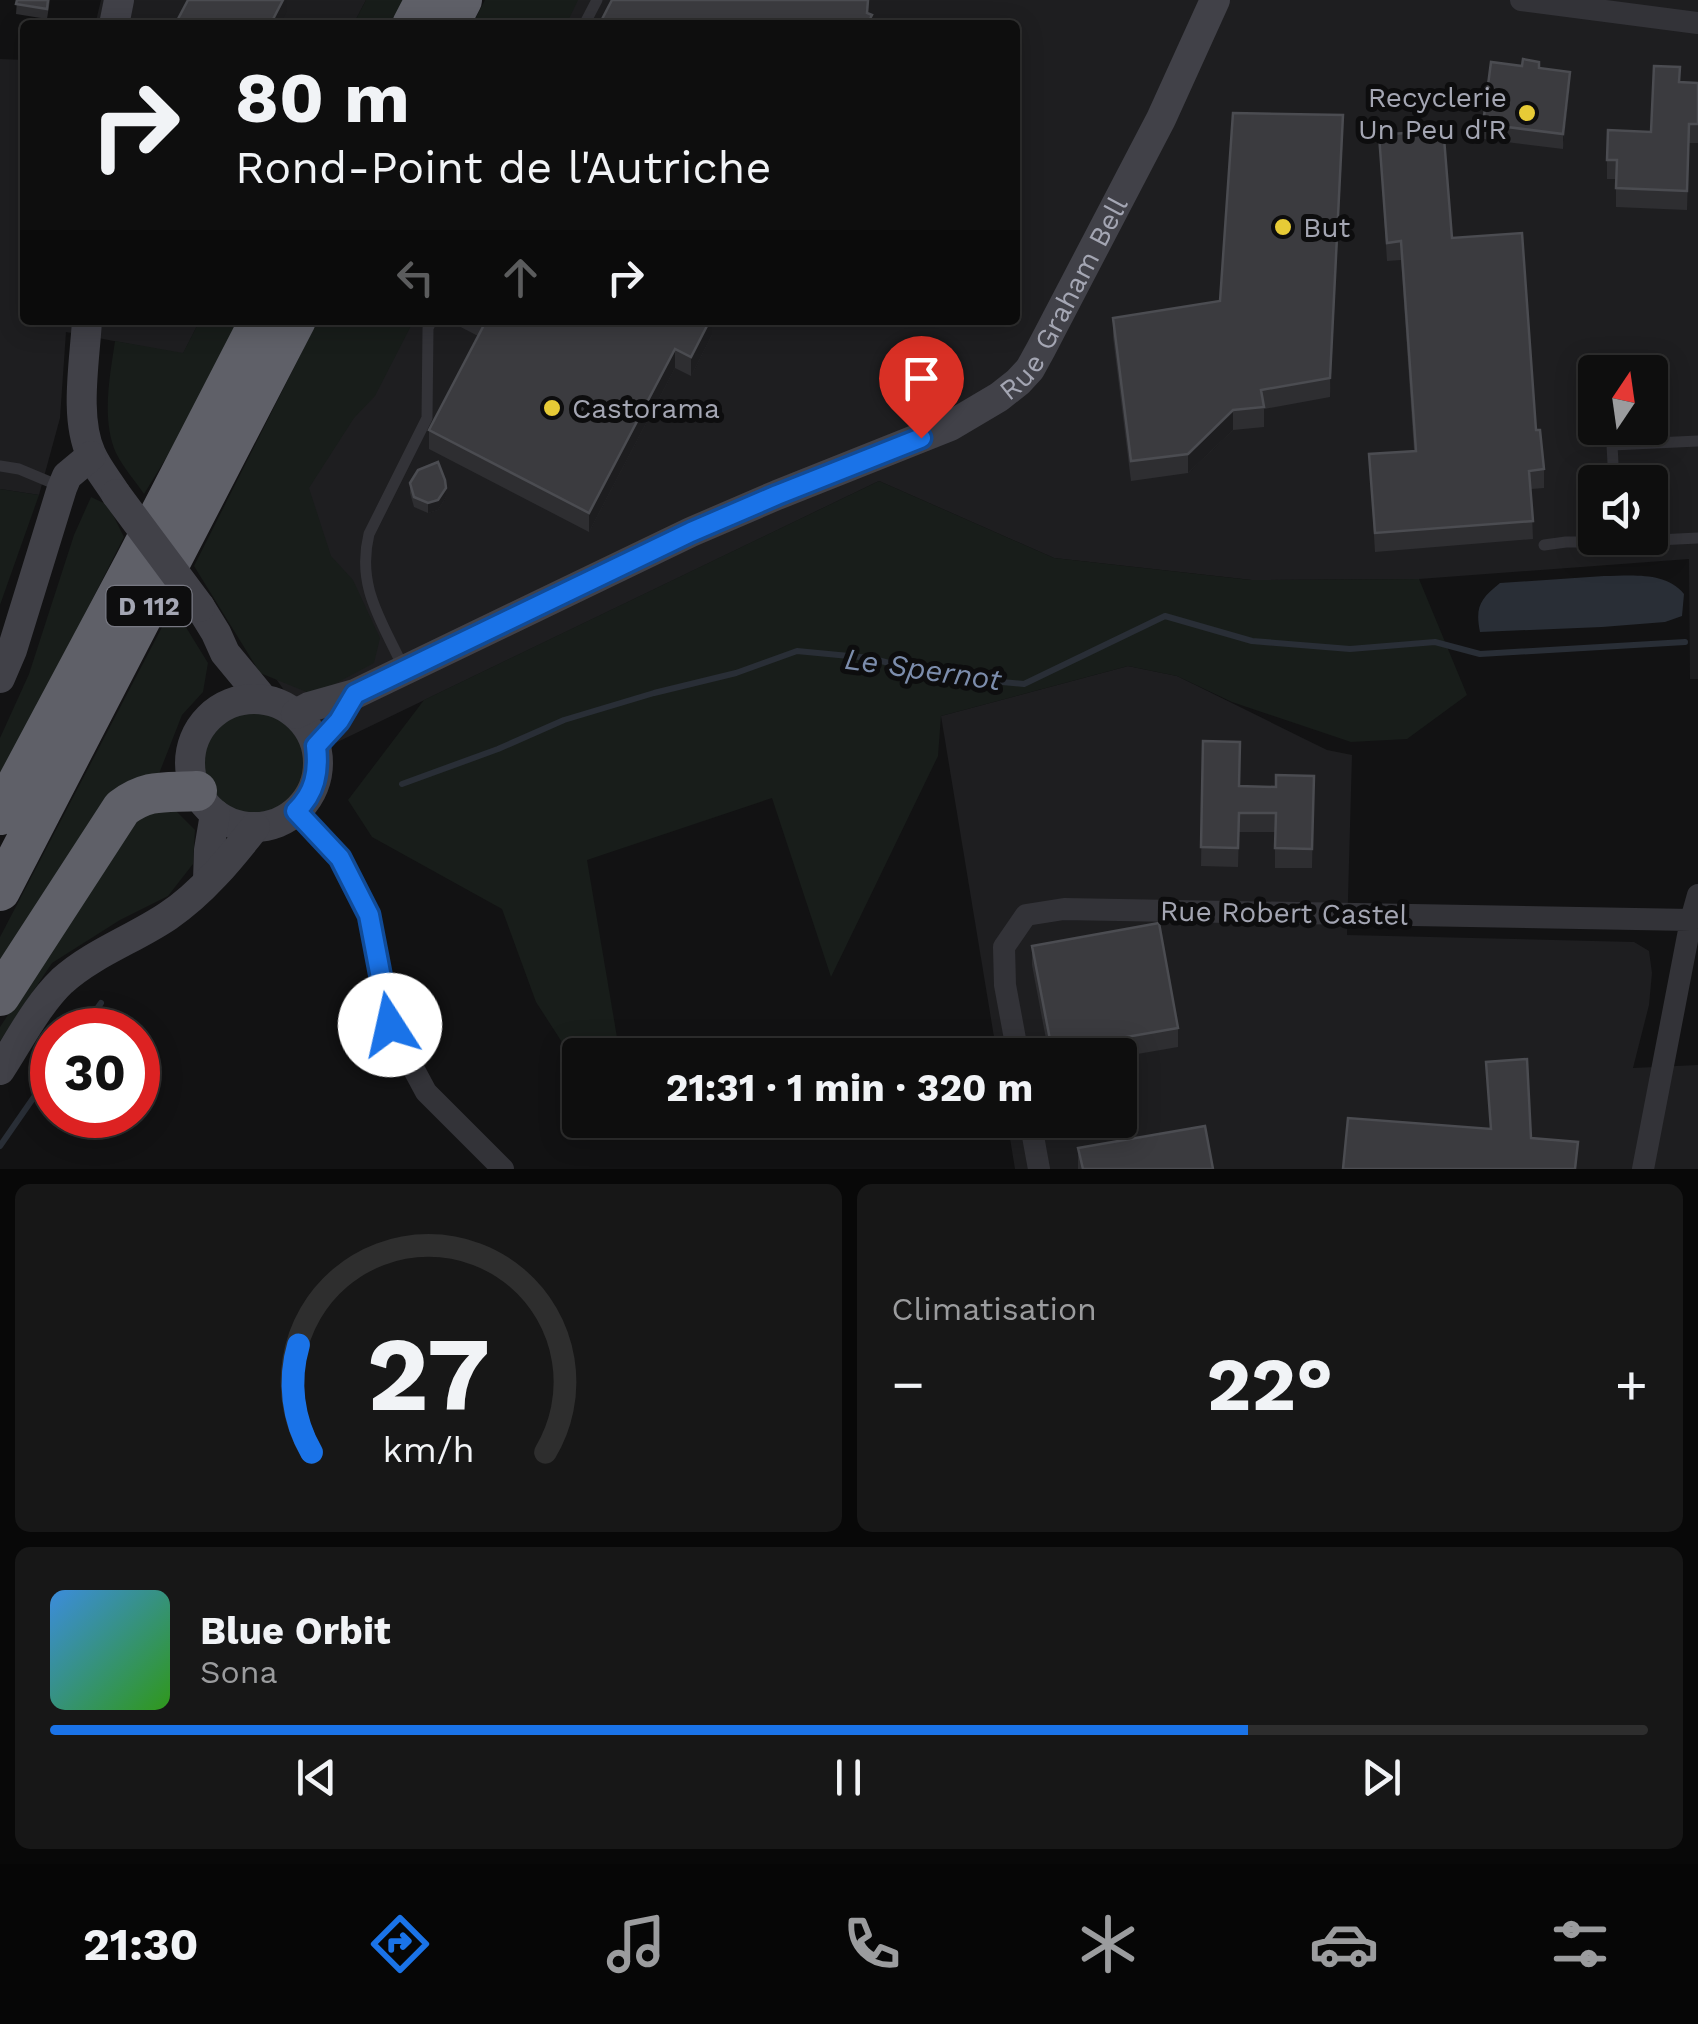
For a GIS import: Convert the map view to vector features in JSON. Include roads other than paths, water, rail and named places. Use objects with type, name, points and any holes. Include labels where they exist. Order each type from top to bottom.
[{"type":"highway","name":"D 112","points":[[0,814],[257,325]]},
{"type":"highway","name":"D 112","points":[[0,891],[293,325]]},
{"type":"highway","points":[[0,996],[122,808],[139,796],[160,791],[206,802]]},
{"type":"street","name":"Rue Graham Bell","points":[[1196,0],[1198,39]]},
{"type":"street","name":"Rue Graham Bell","points":[[296,714],[355,694],[405,671],[691,532],[950,426],[1018,382],[1042,350],[1161,119],[1215,0]]},
{"type":"street","points":[[1521,0],[1698,22]]},
{"type":"street","points":[[87,325],[82,414],[91,456],[200,607],[225,653],[263,700]]},
{"type":"street","points":[[0,678],[62,488],[68,476],[91,456]]},
{"type":"street","points":[[215,710],[248,699],[263,700],[280,704],[308,728],[316,746],[318,766],[315,784],[296,811],[274,824],[234,824],[206,802],[192,776],[192,746],[198,731],[215,710],[225,653]]},
{"type":"street","points":[[316,746],[339,721],[355,694]]},
{"type":"street","points":[[206,802],[208,880]]},
{"type":"street","points":[[296,811],[340,858],[369,915],[390,1025],[426,1092],[503,1169]]},
{"type":"street","points":[[0,1070],[51,993],[65,979],[191,899],[229,861],[254,827]]},
{"type":"street","points":[[1643,1169],[1698,894]]},
{"type":"street","name":"Rue Robert Castel","points":[[1015,1038],[1005,985],[1004,947],[1026,915],[1064,909],[1691,920]]},
{"type":"street","points":[[1033,1138],[1039,1169]]},
{"type":"lane","points":[[405,671],[366,587],[364,552],[369,534],[426,418],[430,325]]},
{"type":"lane","points":[[1613,465],[1612,445],[1698,441]]},
{"type":"lane","points":[[0,466],[19,469],[62,488]]},
{"type":"lane","points":[[1668,539],[1698,538]]},
{"type":"lane","points":[[1544,545],[1578,542]]},
{"type":"waterway","name":"Le Spernot","points":[[402,784],[564,720],[736,673],[797,651],[870,658],[938,676],[1024,684],[1165,616],[1252,641],[1350,649],[1435,642],[1480,654],[1685,642]]},
{"type":"waterway","name":"Le Spernot","points":[[97,1008],[101,1003]]},
{"type":"waterway","name":"Le Spernot","points":[[0,1146],[30,1103]]},
{"type":"place","name":"Recyclerie Un Peu d'R","points":[[1527,113]]},
{"type":"place","name":"But","points":[[1283,227]]},
{"type":"place","name":"Castorama","points":[[552,408]]}]
